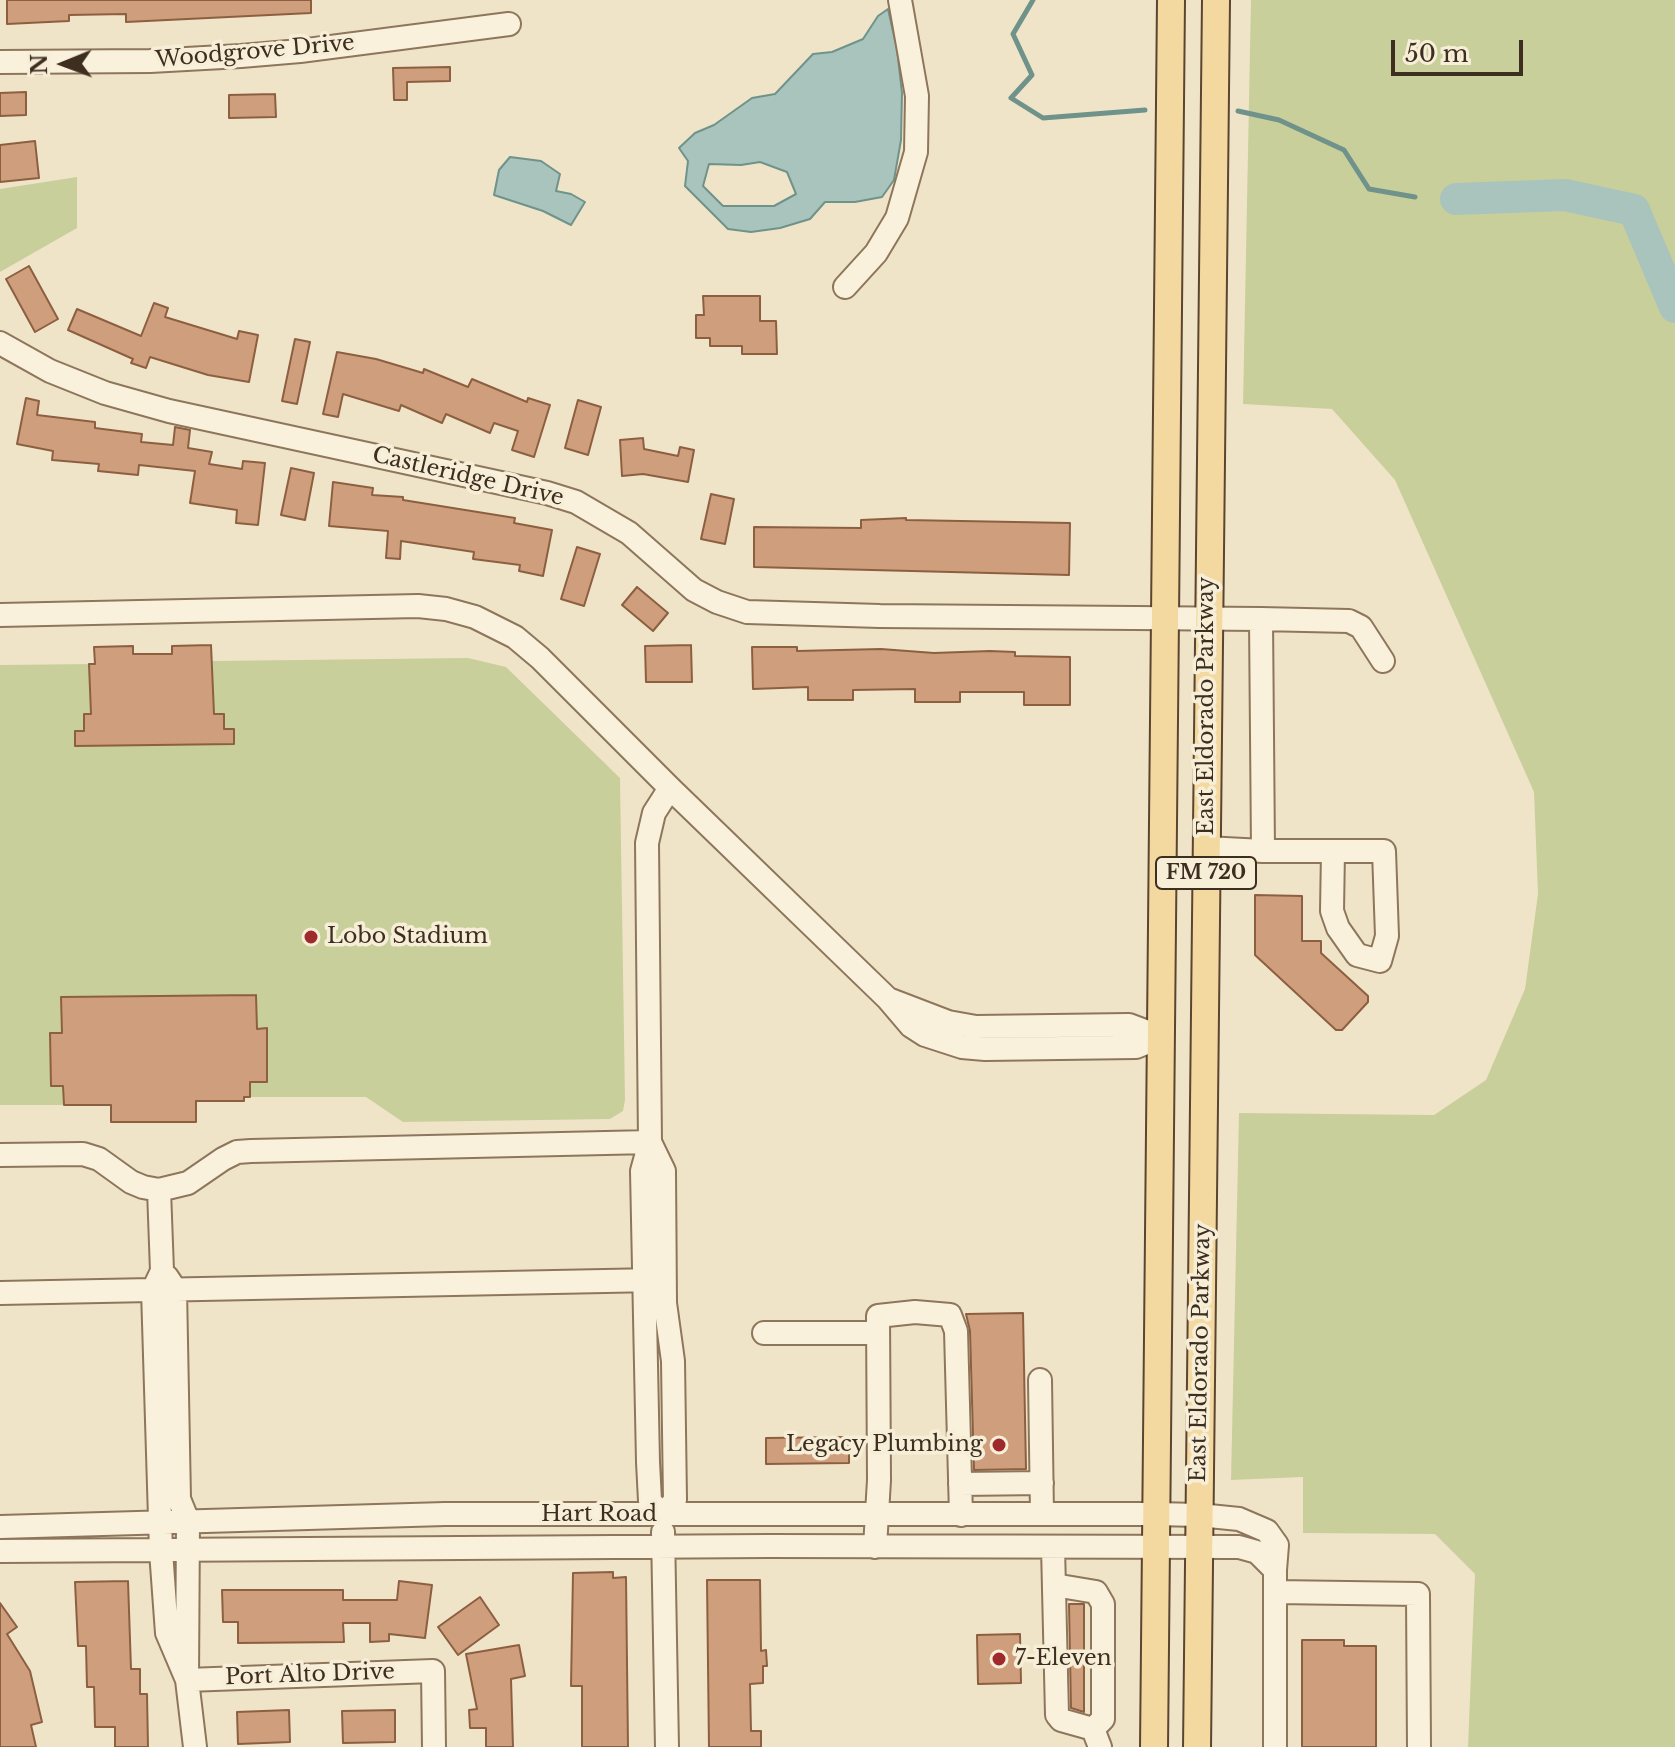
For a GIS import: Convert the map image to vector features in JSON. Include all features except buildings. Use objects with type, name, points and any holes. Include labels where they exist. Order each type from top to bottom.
[{"type":"main road","name":"East Eldorado Parkway","points":[[1154,1747],[1171,0]]},
{"type":"main road","name":"East Eldorado Parkway","points":[[1197,1747],[1216,0]]},
{"type":"street","points":[[845,287],[876,253],[897,218],[916,152],[917,96],[900,0]]},
{"type":"street","name":"Woodgrove Drive","points":[[0,62],[150,61],[241,56],[509,24]]},
{"type":"street","name":"Castleridge Drive","points":[[0,343],[50,371],[105,393],[169,411],[532,489],[576,502],[629,533],[694,590],[747,612],[1349,621],[1361,627],[1383,661]]},
{"type":"street","points":[[0,615],[418,606],[461,612],[503,629],[528,647],[888,999],[911,1026],[925,1035],[962,1047],[1136,1047],[1161,1037]]},
{"type":"street","points":[[1261,619],[1263,851]]},
{"type":"street","points":[[667,1747],[663,1516],[675,1500],[673,1361],[665,1303],[654,1280],[664,1171],[650,1142],[647,843],[654,813],[670,788]]},
{"type":"street","points":[[1206,848],[1384,851],[1387,936],[1380,961],[1357,955],[1338,928],[1332,911],[1333,851]]},
{"type":"street","points":[[0,1155],[83,1154],[99,1159],[131,1182],[159,1190],[188,1183],[237,1152],[650,1142]]},
{"type":"street","points":[[159,1190],[179,1499],[188,1521],[187,1680],[195,1747]]},
{"type":"street","points":[[0,1293],[164,1283],[654,1280]]},
{"type":"street","points":[[164,1283],[159,1522],[167,1633],[187,1680]]},
{"type":"street","points":[[875,1547],[879,1480],[878,1316],[915,1312],[950,1315],[956,1331],[961,1515]]},
{"type":"street","points":[[764,1333],[878,1333]]},
{"type":"street","points":[[1040,1380],[1042,1514]]},
{"type":"street","points":[[960,1484],[1042,1483]]},
{"type":"street","name":"Hart Road","points":[[0,1527],[445,1514],[1155,1514],[1239,1519],[1267,1531],[1277,1545],[1275,1747]]},
{"type":"street","points":[[1053,1547],[1057,1715],[1096,1738],[1103,1719],[1103,1604],[1096,1592],[1054,1585]]},
{"type":"street","name":"Hart Road","points":[[0,1551],[1239,1547],[1257,1552],[1275,1570]]},
{"type":"street","points":[[1276,1592],[1418,1594],[1419,1747]]},
{"type":"street","name":"Port Alto Drive","points":[[187,1680],[433,1671],[434,1747]]},
{"type":"green space","points":[[1251,0],[1675,0],[1675,1747],[1468,1747],[1475,1574],[1435,1534],[1303,1533],[1303,1477],[1231,1480],[1239,1113],[1434,1115],[1486,1080],[1525,989],[1538,894],[1534,792],[1395,480],[1332,409],[1243,404]]},
{"type":"green space","points":[[77,177],[77,228],[0,272],[0,189]]},
{"type":"green space","name":"Lobo Stadium","points":[[211,645],[212,661],[468,658],[506,667],[620,778],[623,1111],[610,1119],[403,1122],[366,1097],[245,1097],[244,1101],[196,1101],[196,1122],[111,1122],[110,1105],[0,1105],[0,665],[94,664],[94,647],[133,646],[133,662],[173,662],[172,646]]},
{"type":"water","points":[[888,9],[902,93],[901,140],[894,180],[882,197],[855,202],[825,202],[810,219],[780,228],[751,232],[728,229],[685,186],[688,161],[679,148],[695,133],[714,125],[752,98],[775,94],[813,54],[832,52],[863,39],[878,16]],"holes":[[[760,162],[787,172],[796,194],[774,206],[723,206],[703,186],[709,164]]]},
{"type":"water","points":[[510,157],[541,161],[560,174],[556,191],[571,194],[585,202],[571,225],[543,211],[494,195],[499,170]]},
{"type":"waterway","points":[[1033,0],[1013,34],[1032,75],[1011,98],[1043,118],[1145,110]]},
{"type":"waterway","points":[[1238,111],[1279,120],[1344,150],[1369,189],[1415,197]]},
{"type":"waterway","points":[[1456,199],[1565,195],[1634,210],[1675,307]]},
{"type":"place","name":"Lobo Stadium","points":[[311,937]]},
{"type":"place","name":"Legacy Plumbing","points":[[999,1445]]},
{"type":"place","name":"7-Eleven","points":[[999,1659]]}]
